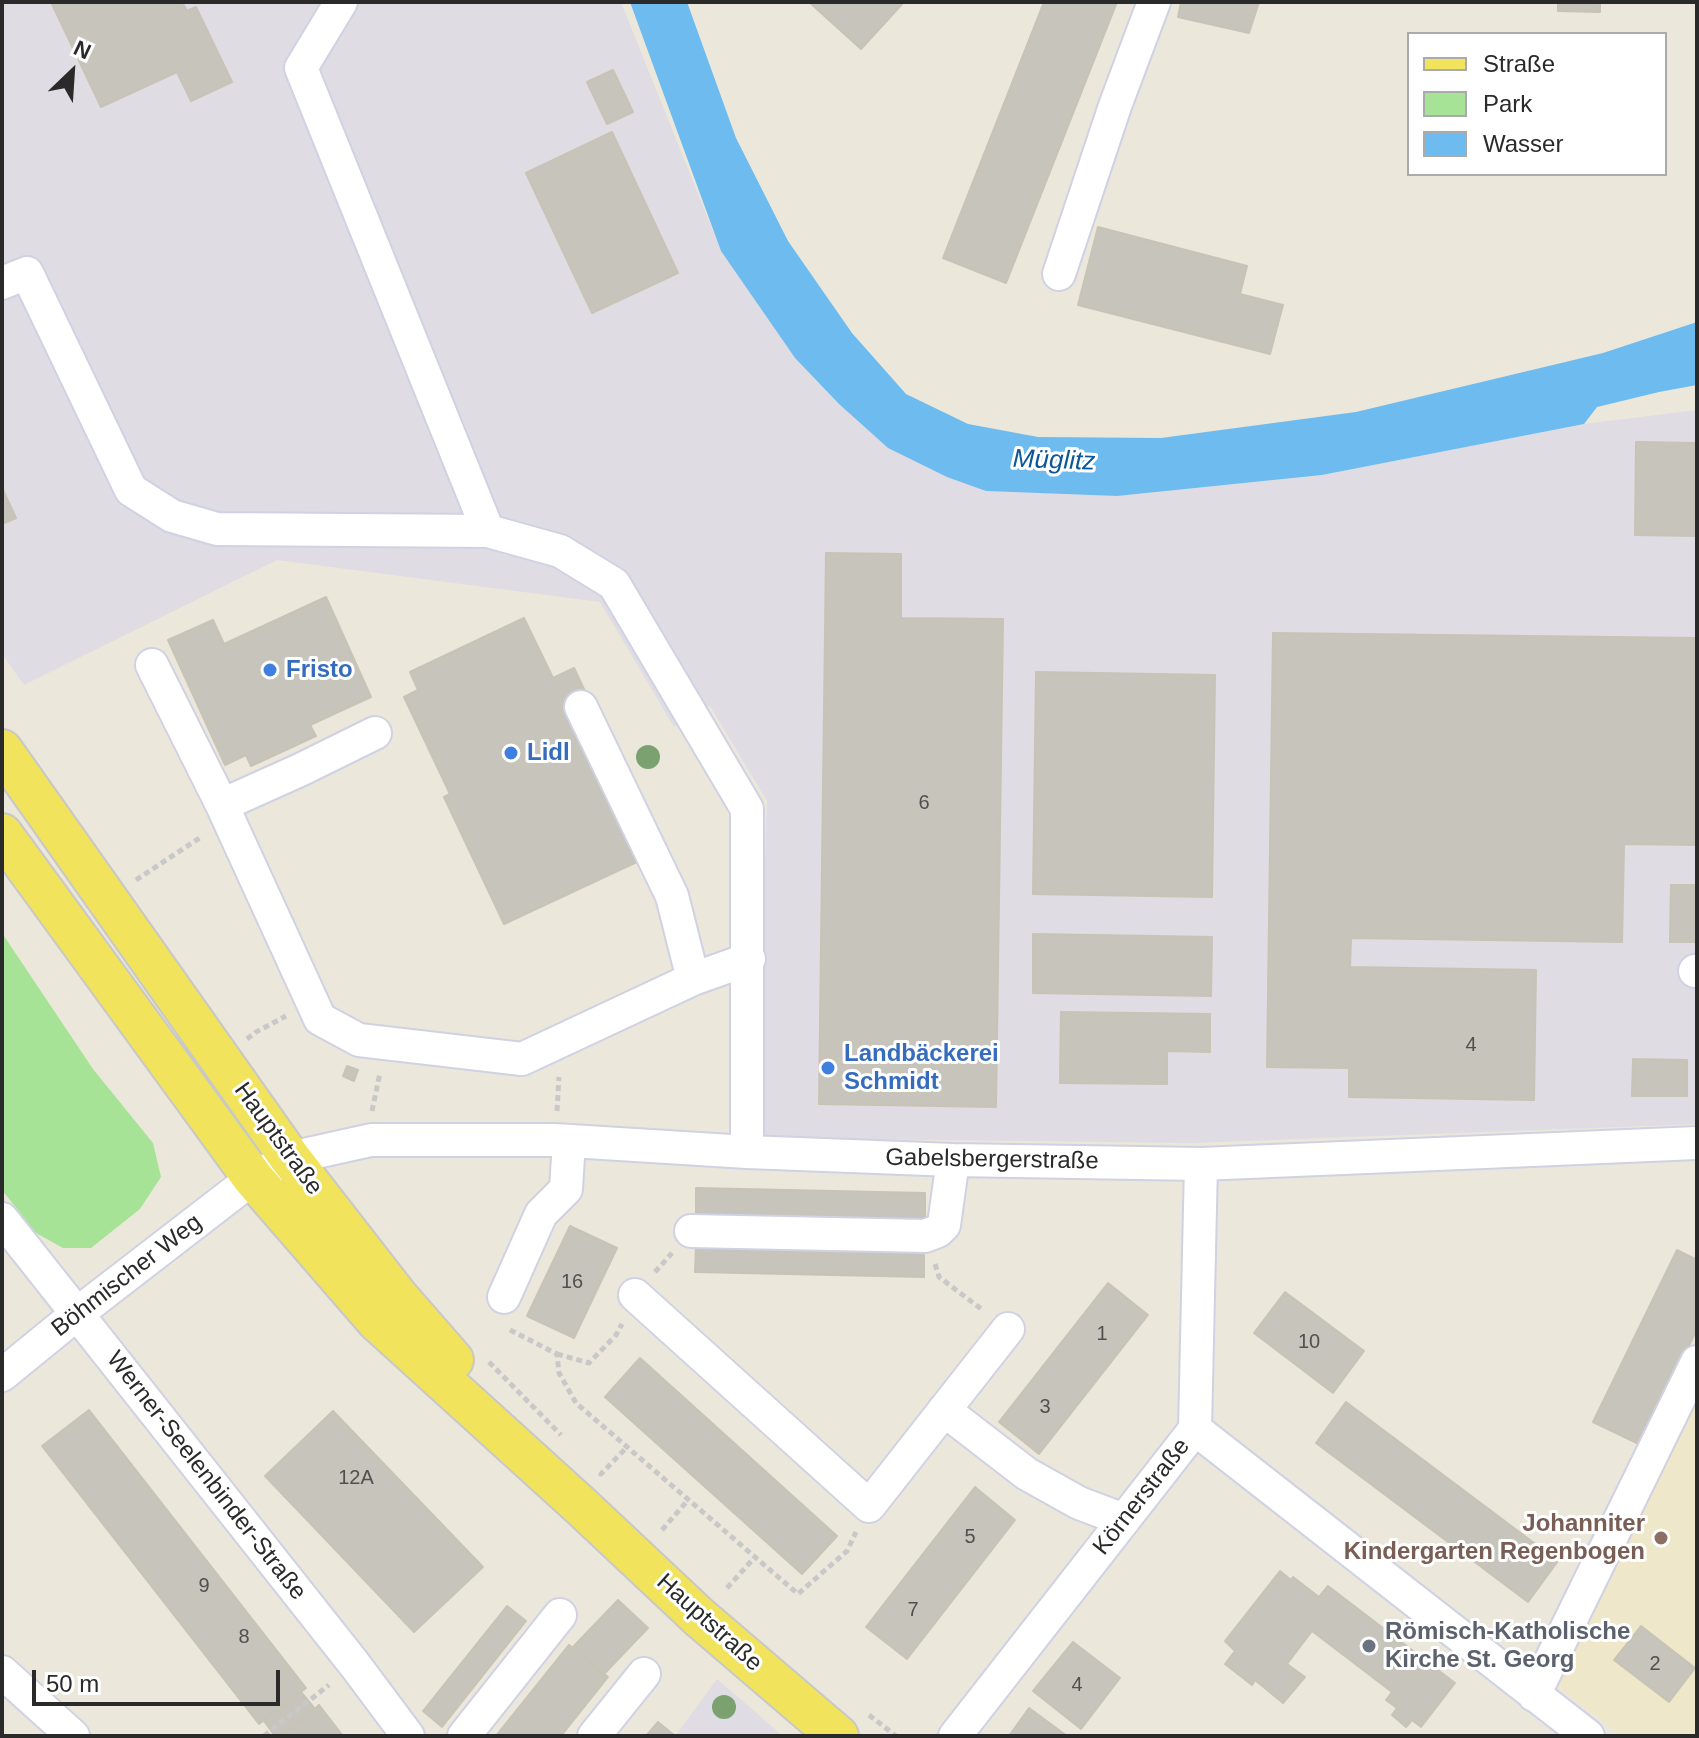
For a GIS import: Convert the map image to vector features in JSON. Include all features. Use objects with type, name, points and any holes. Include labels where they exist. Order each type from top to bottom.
[{"type":"main road","name":"Hauptstraße","points":[[2,750],[290,1158],[398,1297],[582,1507]]},
{"type":"main road","name":"Hauptstraße","points":[[2,834],[253,1178],[377,1321],[699,1617],[838,1736]]},
{"type":"street","points":[[341,2],[301,68],[488,531]]},
{"type":"street","points":[[1059,274],[1115,106],[1154,2]]},
{"type":"street","points":[[2,283],[27,273],[131,490],[172,516],[217,529],[488,531],[560,551],[614,584],[747,809],[747,1152]]},
{"type":"street","points":[[152,665],[225,812],[320,1019],[359,1040],[522,1059],[693,979],[749,959]]},
{"type":"street","points":[[581,707],[672,896],[693,979]]},
{"type":"street","points":[[225,812],[375,733]]},
{"type":"street","name":"Gabelsbergerstraße","points":[[290,1158],[371,1140],[562,1140],[747,1152],[953,1160],[1201,1164],[1697,1143]]},
{"type":"street","points":[[504,1297],[541,1214],[566,1189],[562,1140]]},
{"type":"street","name":"Böhmischer Weg","points":[[2,1375],[253,1178],[290,1158]]},
{"type":"street","points":[[691,1231],[925,1236],[944,1225],[953,1160]]},
{"type":"street","name":"Körnerstraße","points":[[955,1736],[1195,1429],[1201,1164]]},
{"type":"street","name":"Werner-Seelenbinder-Straße","points":[[2,1219],[408,1736]]},
{"type":"street","points":[[635,1295],[869,1506],[1008,1329]]},
{"type":"street","points":[[1534,1695],[1697,1362]]},
{"type":"street","points":[[944,1410],[1027,1474],[1079,1503],[1124,1520]]},
{"type":"street","points":[[1195,1429],[1588,1736]]},
{"type":"street","points":[[464,1736],[560,1615]]},
{"type":"street","points":[[2,1672],[73,1736]]},
{"type":"street","points":[[594,1736],[644,1674]]},
{"type":"path","points":[[108,899],[225,812]]},
{"type":"path","points":[[220,1059],[256,1032],[312,1003]]},
{"type":"path","points":[[561,1041],[562,1140]]},
{"type":"path","points":[[371,1140],[372,1114],[387,1043]]},
{"type":"path","points":[[504,1297],[500,1324],[557,1354],[589,1363],[616,1335],[635,1295],[691,1231]]},
{"type":"path","points":[[938,1231],[935,1267],[939,1277],[1008,1329]]},
{"type":"path","points":[[557,1354],[559,1373],[576,1403],[798,1594],[847,1551],[869,1506]]},
{"type":"path","points":[[662,1530],[688,1500]]},
{"type":"path","points":[[727,1588],[755,1557]]},
{"type":"path","points":[[264,1736],[355,1665]]},
{"type":"shaded area","points":[[2,2],[621,2],[721,251],[795,358],[839,404],[888,448],[986,491],[1117,496],[1322,475],[1584,424],[1697,410],[1697,1124],[1193,1143],[756,1138],[767,801],[710,706],[674,727],[600,602],[277,560],[24,685],[2,654]]},
{"type":"shaded area","name":"Johanniter Kindergarten Regenbogen","points":[[1697,1393],[1697,1736],[1622,1736],[1555,1684]]},
{"type":"shaded area","points":[[717,1679],[783,1736],[646,1736],[658,1722],[676,1735]]},
{"type":"green space","points":[[2,933],[93,1069],[153,1143],[161,1177],[140,1209],[91,1248],[63,1248],[36,1233],[2,1190]]},
{"type":"water","name":"Müglitz","points":[[630,2],[687,2],[736,138],[788,241],[852,333],[906,394],[968,424],[1038,437],[1161,438],[1356,412],[1603,353],[1697,322],[1697,385],[1597,407],[1584,424],[1322,475],[1117,496],[986,491],[947,477],[888,448],[839,404],[795,358],[721,251]]},
{"type":"building","points":[[51,2],[182,2],[187,11],[196,7],[232,82],[191,101],[177,72],[101,107]]},
{"type":"building","points":[[809,2],[904,2],[861,49]]},
{"type":"building","points":[[1044,2],[1117,2],[1006,283],[943,258]]},
{"type":"building","points":[[1181,2],[1259,2],[1249,33],[1178,17]]},
{"type":"building","points":[[1558,2],[1600,2],[1600,12],[1558,11]]},
{"type":"building","points":[[613,70],[633,112],[607,124],[587,82]]},
{"type":"building","points":[[612,132],[678,273],[592,313],[526,173]]},
{"type":"building","points":[[1098,227],[1247,266],[1240,294],[1283,305],[1270,354],[1078,305]]},
{"type":"building","points":[[1636,442],[1697,443],[1697,536],[1635,535]]},
{"type":"building","points":[[2,488],[16,518],[2,524]]},
{"type":"building","points":[[826,553],[901,554],[901,618],[1003,619],[996,1107],[819,1104]]},
{"type":"building","name":"Fristo","points":[[326,597],[371,697],[310,725],[316,736],[251,766],[246,755],[225,765],[168,640],[213,620],[224,644]]},
{"type":"building","name":"Lidl","points":[[524,618],[553,678],[574,668],[590,702],[641,860],[504,924],[444,797],[450,794],[404,697],[418,690],[410,672]]},
{"type":"building","points":[[1273,633],[1697,638],[1697,845],[1624,844],[1622,942],[1351,938],[1350,967],[1536,970],[1534,1100],[1349,1097],[1349,1068],[1267,1067]]},
{"type":"building","points":[[1036,672],[1215,675],[1212,897],[1033,894]]},
{"type":"building","points":[[1671,885],[1697,885],[1697,942],[1670,942]]},
{"type":"building","points":[[1033,934],[1212,937],[1211,996],[1033,993]]},
{"type":"building","points":[[1061,1012],[1210,1014],[1210,1052],[1167,1051],[1167,1084],[1060,1083]]},
{"type":"building","points":[[1633,1059],[1687,1060],[1687,1096],[1632,1096]]},
{"type":"building","points":[[347,1066],[358,1070],[354,1081],[343,1076]]},
{"type":"building","points":[[696,1188],[925,1193],[925,1221],[696,1216]]},
{"type":"building","points":[[570,1226],[617,1248],[574,1338],[527,1316]]},
{"type":"building","points":[[696,1245],[924,1250],[924,1277],[695,1272]]},
{"type":"building","points":[[1677,1250],[1697,1260],[1697,1329],[1641,1445],[1593,1422]]},
{"type":"building","points":[[1108,1283],[1148,1315],[1039,1454],[999,1422]]},
{"type":"building","points":[[1285,1292],[1364,1351],[1333,1393],[1254,1333]]},
{"type":"building","points":[[640,1358],[837,1536],[802,1574],[605,1397]]},
{"type":"building","points":[[1346,1402],[1558,1561],[1528,1602],[1316,1443]]},
{"type":"building","points":[[89,1410],[306,1688],[259,1724],[42,1446]]},
{"type":"building","points":[[333,1411],[483,1567],[414,1632],[265,1476]]},
{"type":"building","points":[[975,1487],[1015,1520],[907,1659],[866,1627]]},
{"type":"building","name":"Römisch-Katholische Kirche St. Georg","points":[[1280,1571],[1319,1597],[1328,1586],[1455,1683],[1421,1727],[1412,1720],[1406,1727],[1392,1715],[1397,1708],[1386,1700],[1392,1692],[1312,1631],[1287,1664],[1305,1677],[1283,1703],[1255,1680],[1252,1685],[1225,1664],[1235,1651],[1225,1641]]},
{"type":"building","points":[[618,1600],[648,1628],[604,1674],[572,1648]]},
{"type":"building","points":[[507,1606],[526,1621],[442,1727],[423,1711]]},
{"type":"building","points":[[1641,1626],[1695,1668],[1669,1702],[1614,1660]]},
{"type":"building","points":[[1073,1642],[1120,1678],[1081,1729],[1033,1691]]},
{"type":"building","points":[[569,1645],[608,1677],[561,1736],[496,1736]]},
{"type":"building","points":[[301,1692],[315,1709],[280,1736],[275,1736],[264,1721]]},
{"type":"building","points":[[319,1705],[343,1736],[280,1736],[315,1709]]},
{"type":"building","points":[[1029,1708],[1067,1736],[1009,1736]]},
{"type":"building","points":[[658,1722],[675,1736],[646,1736]]},
{"type":"place","name":"Fristo","points":[[270,670]]},
{"type":"place","name":"Lidl","points":[[511,753]]},
{"type":"place","name":"Landbäckerei Schmidt","points":[[828,1068]]},
{"type":"place","name":"Johanniter Kindergarten Regenbogen","points":[[1661,1538]]},
{"type":"place","name":"Römisch-Katholische Kirche St. Georg","points":[[1369,1646]]}]
